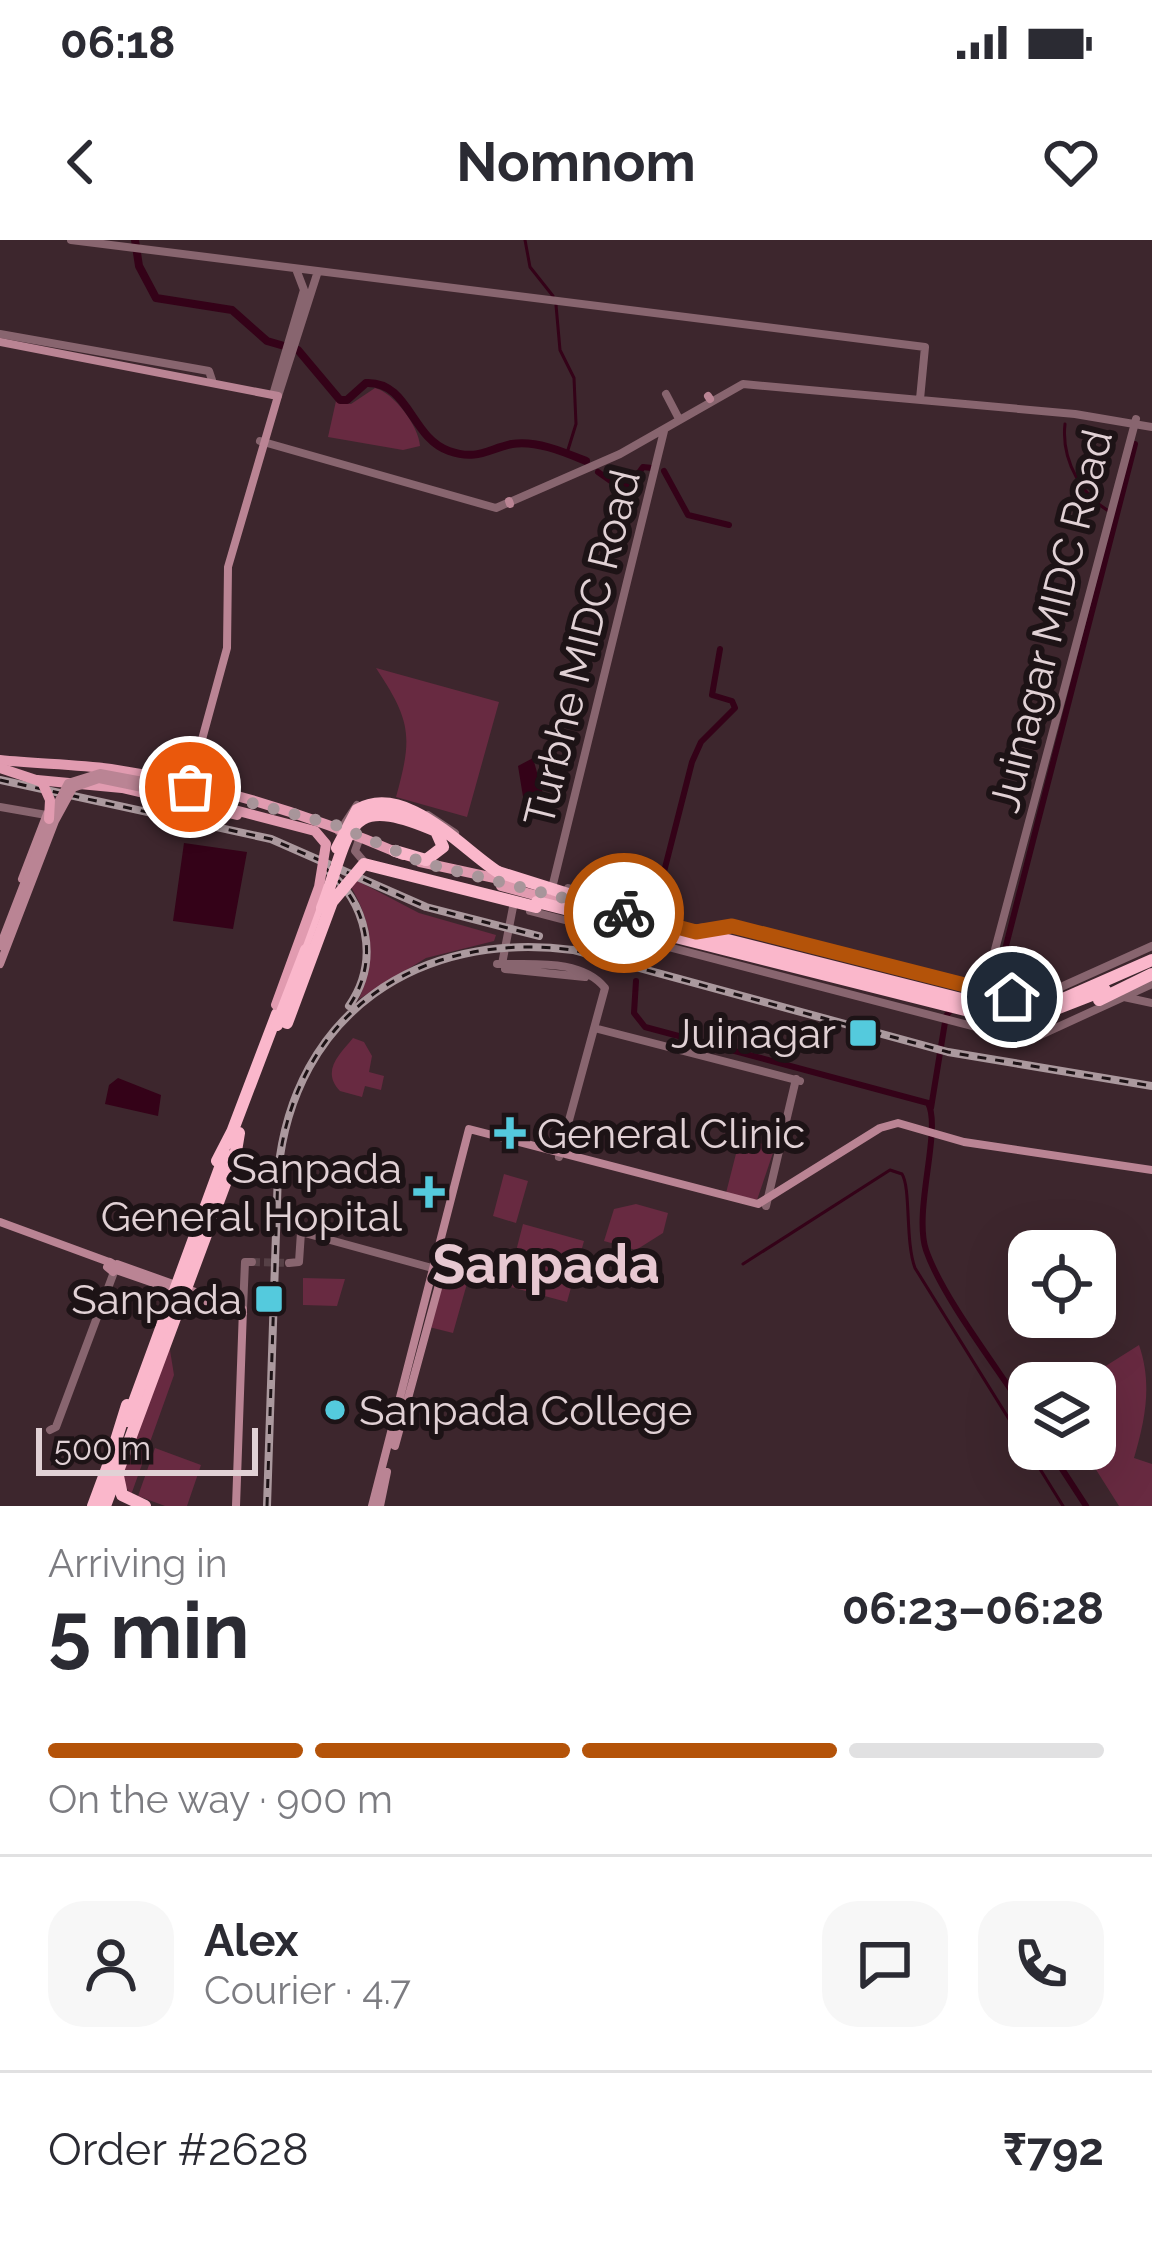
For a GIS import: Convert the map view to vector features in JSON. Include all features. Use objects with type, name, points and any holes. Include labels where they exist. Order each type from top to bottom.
[{"type":"highway","points":[[276,1034],[351,822],[375,806],[439,827],[465,856],[530,886],[696,930],[953,1009],[1042,1006],[1152,967]]},
{"type":"highway","points":[[276,1034],[358,820],[380,812],[436,831],[442,847],[426,860],[395,851]]},
{"type":"highway","points":[[293,982],[331,892],[357,861],[378,860],[536,905]]},
{"type":"highway","points":[[118,1452],[276,1034],[334,899],[364,864],[607,918],[981,1014],[1028,1017],[1058,1011],[1152,967]]},
{"type":"highway","points":[[981,1014],[1012,1025],[1044,1022],[1117,993],[1152,967]]},
{"type":"highway","points":[[145,1506],[120,1493],[118,1452],[170,1286],[236,1132]]},
{"type":"highway","points":[[93,1506],[186,1292],[236,1132]]},
{"type":"highway","points":[[161,1312],[176,1318]]},
{"type":"highway","points":[[118,1468],[108,1506],[123,1502],[135,1506]]},
{"type":"main road","points":[[0,341],[275,398]]},
{"type":"main road","points":[[90,360],[212,380],[275,398]]},
{"type":"main road","points":[[184,786],[215,685],[223,641],[224,566],[275,398]]},
{"type":"main road","points":[[27,778],[44,764]]},
{"type":"main road","points":[[0,767],[106,768],[184,786],[224,807],[351,836],[423,868],[607,918]]},
{"type":"main road","points":[[0,767],[27,778],[184,786],[224,807],[315,831],[326,844],[320,887],[276,1005],[276,1034]]},
{"type":"main road","points":[[0,767],[42,782],[51,817],[0,974]]},
{"type":"main road","points":[[0,936],[68,783],[86,775],[158,788]]},
{"type":"main road","points":[[0,964],[73,788],[99,779],[158,788],[184,786]]},
{"type":"main road","points":[[207,797],[530,886]]},
{"type":"main road","points":[[0,946],[51,817]]},
{"type":"main road","points":[[382,1444],[470,1131],[749,1203],[767,1202],[888,1124],[941,1137],[1152,1170]]},
{"type":"main road","points":[[0,1225],[243,1311],[238,1506]]},
{"type":"main road","points":[[374,1506],[433,1270]]},
{"type":"main road","points":[[395,1446],[440,1281],[433,1270]]},
{"type":"main road","points":[[374,1506],[375,1469]]},
{"type":"main road","points":[[374,1506],[387,1472]]},
{"type":"street","points":[[71,240],[925,347],[920,397]]},
{"type":"street","points":[[275,398],[305,286],[295,268]]},
{"type":"street","points":[[293,337],[318,271]]},
{"type":"street","points":[[0,341],[209,371],[212,380]]},
{"type":"street","points":[[664,429],[742,381],[1152,425]]},
{"type":"street","points":[[666,394],[679,417]]},
{"type":"street","points":[[263,442],[488,507],[510,502],[664,429],[709,398]]},
{"type":"street","name":"Juinagar MIDC Road","points":[[1054,719],[1135,421]]},
{"type":"street","name":"Turbhe MIDC Road","points":[[553,884],[664,429]]},
{"type":"street","name":"Juinagar MIDC Road","points":[[990,993],[1111,512]]},
{"type":"street","points":[[1152,946],[1094,979],[1036,994],[990,993],[732,926],[696,930],[475,855],[442,820],[400,805],[367,800],[351,836],[355,851],[371,868],[513,907],[953,1009],[1028,1039],[1062,1027],[1117,993],[1152,984]]},
{"type":"street","points":[[0,809],[51,817]]},
{"type":"street","points":[[513,907],[500,965],[591,980],[601,994],[597,1026],[560,1154]]},
{"type":"street","points":[[1117,993],[1152,1003]]},
{"type":"street","points":[[597,1026],[798,1080],[767,1202]]},
{"type":"street","points":[[289,1263],[299,1262],[301,1233],[433,1270]]},
{"type":"street","points":[[243,1311],[248,1262]]},
{"type":"street","points":[[112,1268],[56,1427],[50,1430],[112,1268]]},
{"type":"shaded area","points":[[375,388],[404,411],[420,446],[403,450],[328,437],[336,401],[351,404]]},
{"type":"shaded area","points":[[376,668],[499,702],[467,817],[396,797],[406,730]]},
{"type":"shaded area","points":[[533,758],[548,812],[526,815],[518,766]]},
{"type":"shaded area","points":[[184,843],[247,852],[233,929],[173,921]]},
{"type":"shaded area","points":[[354,879],[419,913],[496,935],[494,941],[426,958],[359,999],[370,942],[351,887]]},
{"type":"shaded area","points":[[353,1038],[364,1042],[372,1056],[369,1072],[384,1076],[381,1090],[365,1086],[362,1097],[340,1091],[332,1077],[334,1063]]},
{"type":"shaded area","points":[[118,1078],[161,1095],[158,1116],[105,1104],[109,1085]]},
{"type":"shaded area","points":[[740,1138],[775,1147],[757,1200],[726,1193]]},
{"type":"shaded area","points":[[504,1174],[528,1181],[516,1223],[493,1216]]},
{"type":"shaded area","points":[[636,1204],[668,1213],[663,1233],[636,1250],[604,1241],[614,1209]]},
{"type":"shaded area","points":[[523,1224],[584,1241],[567,1302],[507,1286]]},
{"type":"shaded area","points":[[443,1274],[468,1280],[453,1333],[429,1327]]},
{"type":"shaded area","points":[[303,1278],[345,1279],[337,1306],[303,1305]]},
{"type":"shaded area","points":[[169,1344],[174,1375],[131,1495],[121,1479]]},
{"type":"shaded area","points":[[1139,1345],[1146,1400],[1134,1458],[1152,1464],[1152,1506],[1119,1506],[1096,1470],[1116,1470],[1116,1362],[1112,1362]]},
{"type":"shaded area","points":[[155,1448],[201,1465],[187,1506],[165,1506],[138,1496]]},
{"type":"waterway","points":[[135,240],[139,266],[156,298],[232,310],[267,341],[298,350],[340,400],[347,400],[366,383],[380,385],[401,400],[426,435],[449,451],[475,454],[531,444],[586,461]]},
{"type":"waterway","points":[[525,240],[530,267],[553,296]]},
{"type":"waterway","points":[[556,305],[560,350],[574,378],[576,424],[567,453]]},
{"type":"waterway","points":[[1065,424],[1066,451],[1076,477],[1093,499],[1116,515]]},
{"type":"waterway","points":[[963,999],[970,994],[992,1000],[1135,444]]},
{"type":"waterway","points":[[598,472],[615,484],[630,485],[643,467],[652,468]]},
{"type":"waterway","points":[[664,471],[688,515],[729,525]]},
{"type":"waterway","points":[[656,903],[692,762],[701,742],[735,708],[732,701],[712,695],[720,649]]},
{"type":"waterway","points":[[636,981],[634,1013],[645,1027],[928,1103],[932,1131],[923,1214],[926,1250],[958,1312],[1008,1386]]},
{"type":"waterway","points":[[931,1108],[946,1016],[953,1007]]},
{"type":"waterway","points":[[743,1264],[890,1170],[902,1174],[915,1268],[1063,1506]]},
{"type":"waterway","points":[[1063,1470],[1086,1506]]},
{"type":"tunnel","points":[[252,1262],[289,1263]]},
{"type":"railway","points":[[0,780],[271,839],[426,907],[539,936]]},
{"type":"railway","points":[[325,868],[351,897],[365,932],[365,970],[349,1006]]},
{"type":"railway","points":[[267,1506],[278,1172],[289,1116],[309,1067],[338,1027],[374,994],[416,970],[464,954],[517,947],[573,950],[948,1052],[1152,1086]]},
{"type":"way so far","points":[[190,787],[336,825],[424,863],[624,913]]},
{"type":"place","name":"Juinagar","points":[[863,1033]]},
{"type":"place","name":"General Clinic","points":[[510,1133]]},
{"type":"place","name":"Sanpada General Hopital","points":[[429,1192]]},
{"type":"place","name":"Sanpada","points":[[269,1299]]},
{"type":"place","name":"Sanpada College","points":[[335,1410]]},
{"type":"district","name":"Sanpada","points":[[546,1264]]},
{"type":"route","points":[[624,913],[696,932],[697,928],[732,926],[1012,997]]}]
